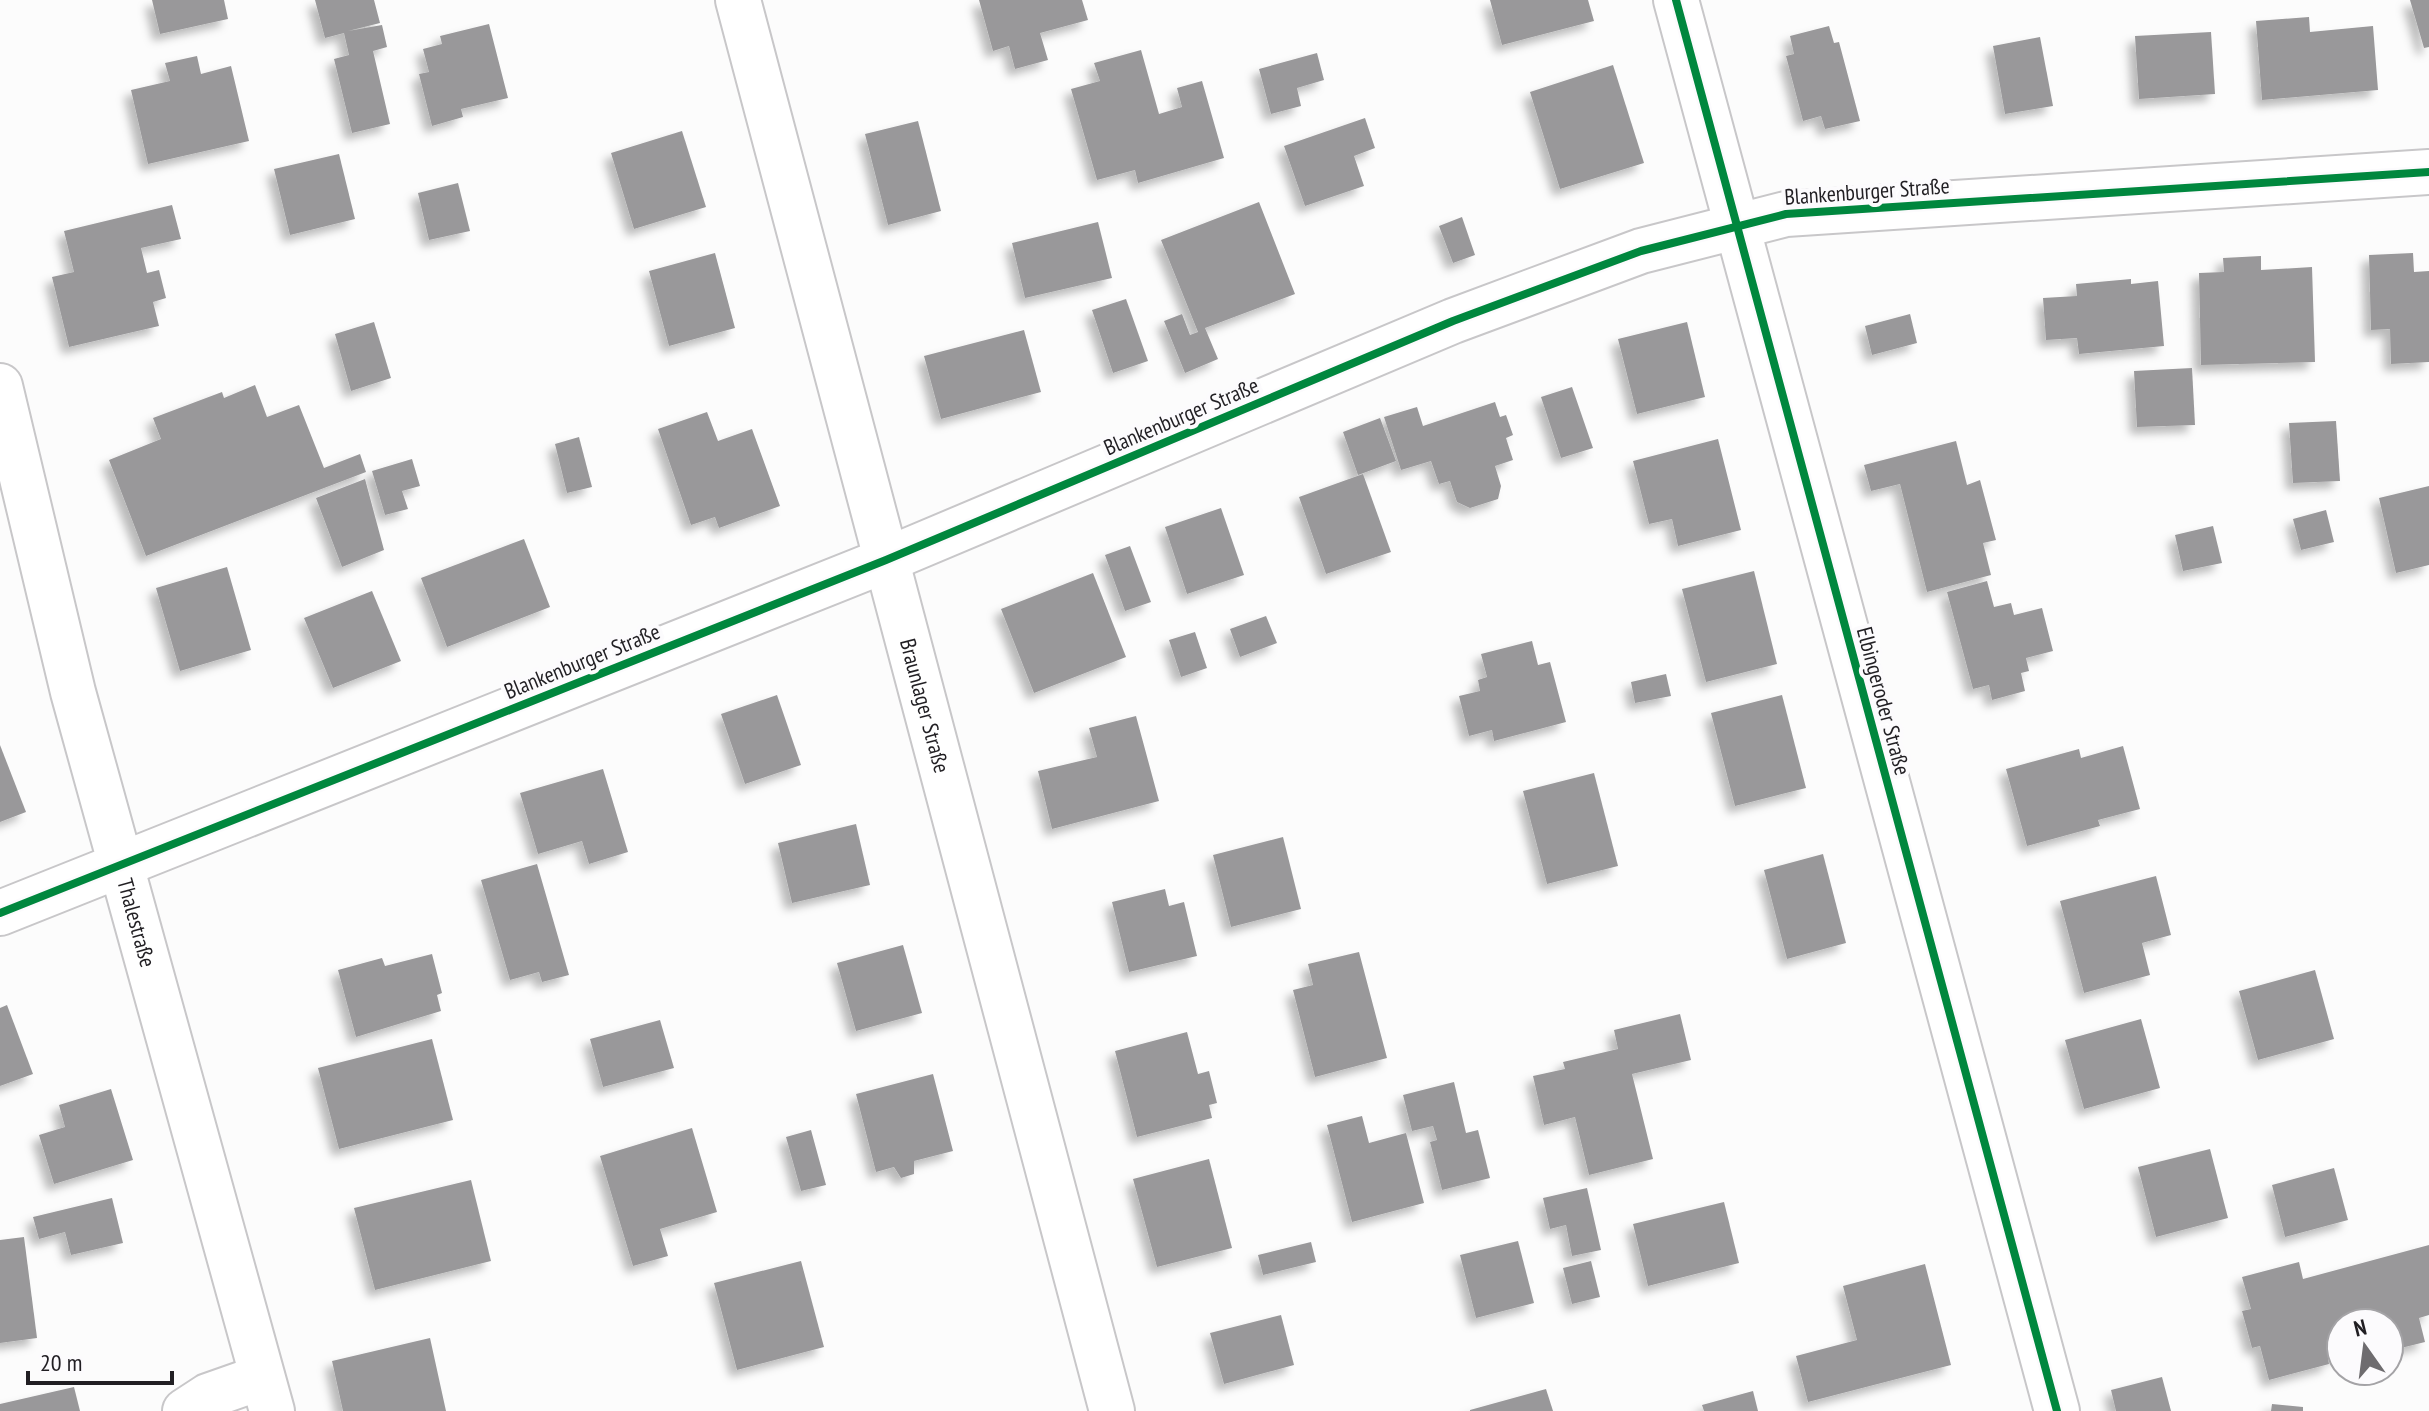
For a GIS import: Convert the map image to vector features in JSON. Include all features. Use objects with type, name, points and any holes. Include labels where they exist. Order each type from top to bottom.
[{"type":"street","name":"Braunlager Straße","points":[[738,0],[1112,1411]]},
{"type":"street","name":"Elbingeroder Straße","points":[[1676,0],[2057,1411]]},
{"type":"street","name":"Blankenburger Straße","points":[[0,913],[886,560],[1453,321],[1641,251],[1786,214],[2429,172]]},
{"type":"street","name":"Thalestraße","points":[[3,408],[118,864],[267,1394]]},
{"type":"street","points":[[185,1411],[208,1396],[267,1394]]},
{"type":"building","points":[[152,0],[224,0],[228,19],[160,34]]},
{"type":"building","points":[[315,0],[374,0],[380,23],[348,31],[382,25],[387,47],[373,51],[390,124],[352,133],[334,59],[349,55],[344,33],[325,38]]},
{"type":"building","points":[[979,0],[1082,0],[1088,20],[1040,33],[1048,60],[1015,69],[1009,46],[993,51]]},
{"type":"building","points":[[1490,0],[1588,0],[1594,21],[1502,45]]},
{"type":"building","points":[[2410,0],[2429,0],[2429,47],[2424,48]]},
{"type":"building","points":[[2309,17],[2310,32],[2373,26],[2378,90],[2262,100],[2256,21]]},
{"type":"building","points":[[489,24],[508,98],[461,109],[463,117],[432,126],[419,74],[429,72],[423,49],[442,44],[440,36]]},
{"type":"building","points":[[1829,26],[1834,43],[1839,42],[1860,121],[1825,129],[1821,116],[1803,121],[1786,56],[1794,54],[1790,36]]},
{"type":"building","points":[[2211,32],[2215,94],[2139,99],[2135,36]]},
{"type":"building","points":[[2040,37],[2053,106],[2005,114],[1993,46]]},
{"type":"building","points":[[1141,50],[1159,114],[1182,107],[1177,88],[1202,81],[1224,158],[1138,183],[1135,170],[1097,180],[1071,89],[1100,81],[1094,63]]},
{"type":"building","points":[[1317,53],[1324,80],[1297,88],[1301,106],[1271,114],[1259,69]]},
{"type":"building","points":[[197,56],[201,74],[231,66],[249,141],[148,164],[131,90],[170,81],[165,63]]},
{"type":"building","points":[[1613,65],[1644,163],[1560,189],[1530,92]]},
{"type":"building","points":[[1365,118],[1375,148],[1354,156],[1364,186],[1305,206],[1284,146]]},
{"type":"building","points":[[918,121],[941,211],[888,225],[865,134]]},
{"type":"building","points":[[682,131],[706,207],[634,229],[611,153]]},
{"type":"building","points":[[339,154],[355,219],[290,235],[274,169]]},
{"type":"building","points":[[458,183],[470,231],[429,240],[418,193]]},
{"type":"building","points":[[1259,202],[1295,294],[1205,328],[1218,359],[1185,373],[1164,321],[1182,314],[1190,335],[1198,332],[1161,240]]},
{"type":"building","points":[[172,205],[181,239],[141,248],[147,273],[159,270],[166,298],[153,302],[159,326],[69,347],[52,277],[74,272],[64,231]]},
{"type":"building","points":[[1462,217],[1475,255],[1453,263],[1439,226]]},
{"type":"building","points":[[1098,222],[1112,278],[1025,298],[1012,243]]},
{"type":"building","points":[[715,253],[735,328],[669,346],[649,271]]},
{"type":"building","points":[[2413,253],[2414,272],[2429,271],[2429,362],[2391,364],[2390,329],[2371,330],[2369,255]]},
{"type":"building","points":[[2261,256],[2261,270],[2312,267],[2315,362],[2201,365],[2199,273],[2224,272],[2223,258]]},
{"type":"building","points":[[2131,279],[2131,284],[2158,281],[2164,346],[2079,354],[2077,338],[2046,340],[2043,298],[2077,296],[2076,284]]},
{"type":"building","points":[[1126,299],[1148,361],[1113,373],[1092,310]]},
{"type":"building","points":[[1910,314],[1917,343],[1872,355],[1865,326]]},
{"type":"building","points":[[374,322],[391,378],[351,391],[335,334]]},
{"type":"building","points":[[1687,322],[1705,397],[1637,414],[1618,339]]},
{"type":"building","points":[[1024,330],[1041,392],[941,419],[924,356]]},
{"type":"building","points":[[2192,368],[2195,425],[2137,427],[2134,371]]},
{"type":"building","points":[[255,385],[267,417],[299,405],[324,468],[360,454],[366,472],[146,556],[109,460],[161,439],[153,418],[222,392],[224,398]]},
{"type":"building","points":[[1572,387],[1593,448],[1561,458],[1541,397]]},
{"type":"building","points":[[1495,402],[1500,417],[1506,415],[1513,435],[1506,438],[1513,460],[1495,466],[1501,486],[1498,499],[1470,508],[1457,502],[1450,481],[1439,484],[1431,461],[1401,470],[1384,417],[1417,407],[1423,426]]},
{"type":"building","points":[[707,412],[718,441],[752,429],[780,506],[719,528],[715,517],[691,525],[658,429]]},
{"type":"building","points":[[1380,418],[1396,461],[1358,475],[1343,432]]},
{"type":"building","points":[[2336,421],[2340,481],[2293,483],[2289,423]]},
{"type":"building","points":[[579,437],[592,487],[567,493],[555,444]]},
{"type":"building","points":[[1718,439],[1741,530],[1678,546],[1672,519],[1649,524],[1633,461]]},
{"type":"building","points":[[1956,441],[1967,485],[1980,480],[1996,540],[1983,543],[1991,575],[1927,592],[1900,484],[1871,491],[1864,465]]},
{"type":"building","points":[[412,459],[420,486],[402,491],[408,509],[385,515],[372,471]]},
{"type":"building","points":[[1363,474],[1391,552],[1326,574],[1299,497]]},
{"type":"building","points":[[365,479],[384,550],[342,567],[316,498]]},
{"type":"building","points":[[2429,486],[2429,565],[2396,573],[2379,498]]},
{"type":"building","points":[[1221,508],[1244,575],[1187,594],[1165,527]]},
{"type":"building","points":[[2326,510],[2334,542],[2301,550],[2293,519]]},
{"type":"building","points":[[2213,526],[2222,563],[2183,571],[2175,535]]},
{"type":"building","points":[[524,539],[550,607],[447,647],[421,578]]},
{"type":"building","points":[[1130,546],[1151,602],[1125,611],[1105,555]]},
{"type":"building","points":[[227,567],[251,650],[180,671],[156,588]]},
{"type":"building","points":[[1754,571],[1777,664],[1706,682],[1682,589]]},
{"type":"building","points":[[1093,573],[1126,657],[1034,693],[1001,609]]},
{"type":"building","points":[[1987,581],[1994,607],[2011,603],[2014,615],[2042,608],[2053,651],[2026,658],[2029,671],[2021,673],[2025,691],[1992,700],[1989,685],[1973,689],[1947,592]]},
{"type":"building","points":[[372,591],[401,661],[333,688],[304,618]]},
{"type":"building","points":[[1266,616],[1277,643],[1240,657],[1230,629]]},
{"type":"building","points":[[1195,632],[1207,668],[1181,677],[1169,640]]},
{"type":"building","points":[[1532,641],[1538,665],[1550,662],[1566,722],[1494,741],[1492,730],[1469,736],[1459,696],[1480,691],[1478,680],[1487,677],[1481,654]]},
{"type":"building","points":[[1666,674],[1671,696],[1635,703],[1631,682]]},
{"type":"building","points":[[777,695],[801,765],[745,784],[721,714]]},
{"type":"building","points":[[1782,695],[1806,788],[1735,806],[1711,713]]},
{"type":"building","points":[[1136,716],[1159,801],[1052,829],[1038,771],[1097,757],[1089,728]]},
{"type":"building","points":[[0,745],[26,812],[0,822]]},
{"type":"building","points":[[2123,746],[2140,809],[2098,820],[2100,826],[2027,846],[2006,769],[2079,749],[2081,758]]},
{"type":"building","points":[[603,769],[628,852],[589,864],[582,841],[538,854],[520,793]]},
{"type":"building","points":[[1594,773],[1618,866],[1547,884],[1523,791]]},
{"type":"building","points":[[856,824],[870,885],[792,903],[778,843]]},
{"type":"building","points":[[1283,837],[1301,909],[1231,927],[1213,855]]},
{"type":"building","points":[[1823,854],[1846,943],[1787,959],[1764,870]]},
{"type":"building","points":[[537,864],[569,975],[542,982],[539,972],[510,980],[481,880]]},
{"type":"building","points":[[2156,876],[2171,935],[2142,943],[2150,975],[2084,993],[2060,901]]},
{"type":"building","points":[[1165,889],[1169,906],[1184,902],[1197,956],[1129,972],[1112,902]]},
{"type":"building","points":[[903,945],[922,1013],[856,1031],[837,963]]},
{"type":"building","points":[[1359,952],[1387,1058],[1315,1077],[1293,990],[1313,985],[1308,964]]},
{"type":"building","points":[[432,954],[442,993],[437,995],[441,1011],[356,1037],[338,970],[382,958],[385,966]]},
{"type":"building","points":[[2315,970],[2334,1039],[2258,1060],[2239,991]]},
{"type":"building","points":[[7,1005],[33,1074],[0,1086],[0,1008]]},
{"type":"building","points":[[1680,1014],[1691,1060],[1632,1074],[1653,1159],[1589,1175],[1575,1117],[1544,1125],[1533,1076],[1565,1069],[1563,1062],[1618,1049],[1614,1030]]},
{"type":"building","points":[[2141,1019],[2160,1088],[2084,1109],[2065,1040]]},
{"type":"building","points":[[660,1020],[674,1068],[603,1087],[590,1039]]},
{"type":"building","points":[[1187,1032],[1198,1074],[1209,1071],[1217,1103],[1209,1105],[1212,1118],[1137,1137],[1115,1051]]},
{"type":"building","points":[[432,1039],[453,1120],[339,1149],[318,1068]]},
{"type":"building","points":[[933,1074],[953,1151],[914,1161],[914,1174],[901,1178],[894,1167],[876,1172],[856,1094]]},
{"type":"building","points":[[1454,1082],[1466,1133],[1478,1130],[1490,1178],[1442,1190],[1430,1142],[1437,1140],[1433,1126],[1412,1131],[1403,1095]]},
{"type":"building","points":[[111,1089],[133,1160],[54,1184],[39,1135],[65,1127],[59,1105]]},
{"type":"building","points":[[1362,1116],[1369,1143],[1406,1133],[1424,1203],[1352,1222],[1327,1125]]},
{"type":"building","points":[[692,1128],[717,1212],[660,1229],[668,1256],[633,1266],[600,1156]]},
{"type":"building","points":[[811,1130],[826,1185],[801,1191],[786,1137]]},
{"type":"building","points":[[2210,1149],[2228,1218],[2156,1237],[2138,1167]]},
{"type":"building","points":[[1209,1159],[1232,1248],[1157,1267],[1133,1179]]},
{"type":"building","points":[[2334,1168],[2348,1220],[2285,1237],[2272,1185]]},
{"type":"building","points":[[471,1180],[491,1261],[375,1290],[354,1208]]},
{"type":"building","points":[[1587,1188],[1601,1250],[1572,1256],[1566,1225],[1550,1229],[1543,1198]]},
{"type":"building","points":[[112,1198],[123,1243],[71,1255],[65,1232],[39,1239],[33,1217]]},
{"type":"building","points":[[1724,1202],[1739,1263],[1648,1286],[1633,1224]]},
{"type":"building","points":[[24,1237],[37,1338],[0,1343],[0,1240]]},
{"type":"building","points":[[1518,1241],[1534,1303],[1476,1318],[1460,1255]]},
{"type":"building","points":[[1311,1242],[1316,1262],[1263,1275],[1258,1255]]},
{"type":"building","points":[[2429,1245],[2429,1315],[2419,1318],[2425,1342],[2405,1347],[2405,1307],[2325,1307],[2325,1365],[2269,1380],[2260,1346],[2252,1348],[2242,1311],[2251,1309],[2242,1277],[2299,1262],[2303,1279]]},
{"type":"building","points":[[801,1261],[824,1347],[737,1370],[714,1283]]},
{"type":"building","points":[[1591,1261],[1600,1297],[1572,1304],[1563,1268]]},
{"type":"building","points":[[1925,1264],[1951,1365],[1808,1402],[1796,1356],[1857,1340],[1843,1286]]},
{"type":"building","points":[[1281,1315],[1294,1365],[1224,1384],[1210,1333]]},
{"type":"building","points":[[430,1338],[446,1411],[343,1411],[332,1361]]},
{"type":"building","points":[[2162,1377],[2171,1411],[2116,1411],[2111,1390]]},
{"type":"building","points":[[74,1387],[80,1411],[0,1411],[0,1404]]},
{"type":"building","points":[[1546,1389],[1553,1411],[1470,1411],[1470,1410]]},
{"type":"building","points":[[1753,1391],[1758,1411],[1704,1411],[1702,1405]]},
{"type":"building","points":[[2272,1404],[2303,1407],[2303,1411],[2271,1411]]},
{"type":"cycle path","points":[[1676,0],[2057,1411]]},
{"type":"cycle path","points":[[0,913],[886,560],[1453,321],[1641,251],[1786,214],[2429,172]]}]
